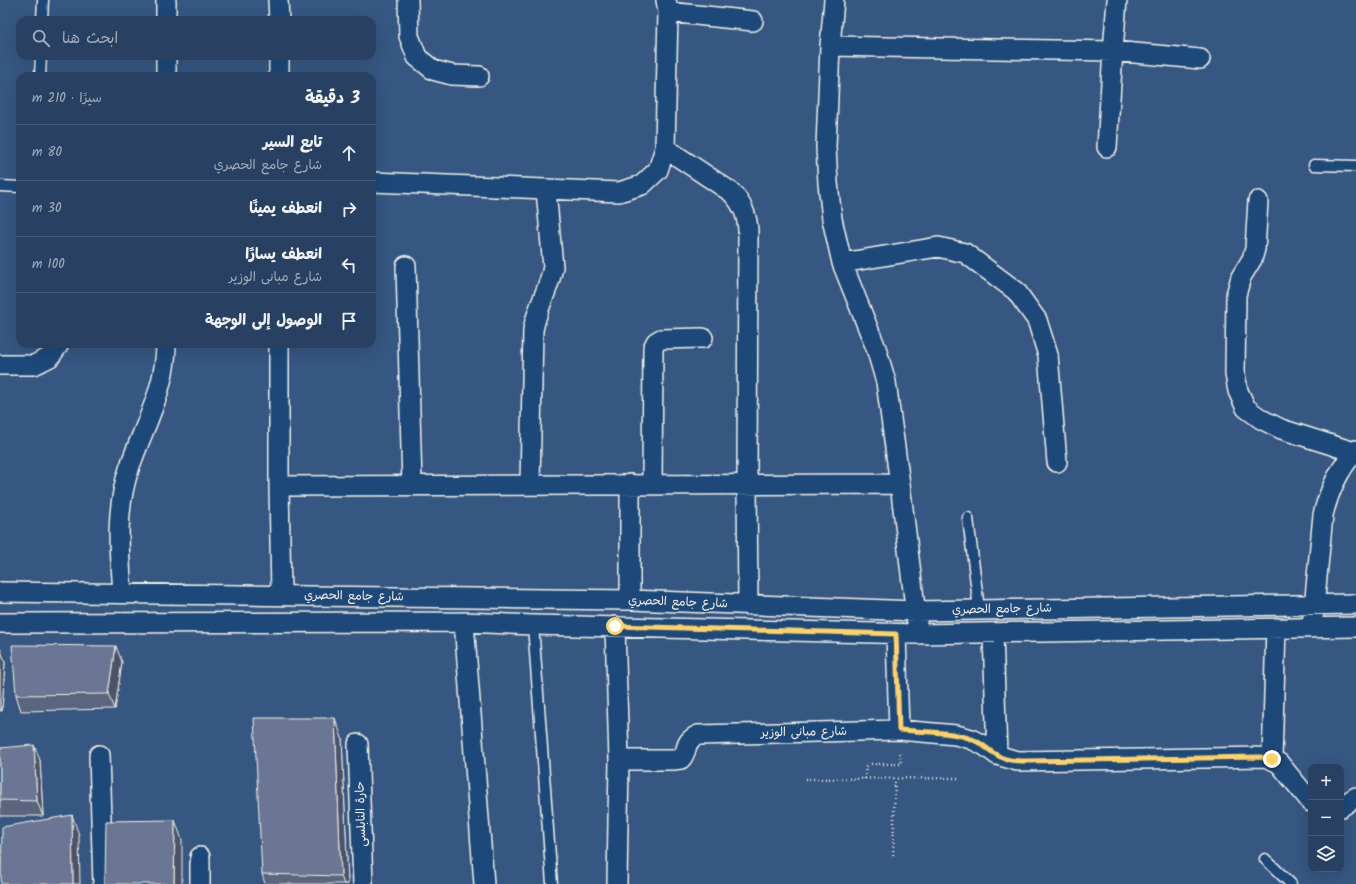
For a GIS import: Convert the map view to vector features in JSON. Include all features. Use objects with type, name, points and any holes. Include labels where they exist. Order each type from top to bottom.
[{"type":"street","points":[[166,0],[166,16]]},
{"type":"street","points":[[278,0],[278,16]]},
{"type":"street","points":[[408,0],[409,36],[417,57],[433,70],[452,75],[479,76]]},
{"type":"street","points":[[834,0],[830,46],[826,147],[832,219],[842,263],[876,348],[886,382],[918,634]]},
{"type":"street","points":[[1107,147],[1112,51],[1117,0]]},
{"type":"street","points":[[376,182],[619,192],[642,185],[658,170],[665,148],[667,6],[753,21]]},
{"type":"street","points":[[830,46],[1112,51],[1200,59]]},
{"type":"street","points":[[166,60],[166,72]]},
{"type":"street","points":[[279,60],[280,72]]},
{"type":"street","points":[[665,148],[731,192],[744,209],[747,219],[748,605]]},
{"type":"street","points":[[530,485],[533,330],[535,318],[552,277],[554,267],[546,190]]},
{"type":"street","points":[[1258,201],[1255,249],[1252,259],[1241,278],[1236,295],[1235,374],[1238,391],[1246,408],[1261,419],[1281,428],[1355,451],[1344,465],[1334,482],[1323,514],[1312,628]]},
{"type":"street","points":[[842,263],[938,247],[965,253],[1016,291],[1037,320],[1048,355],[1057,462]]},
{"type":"street","points":[[406,266],[412,485]]},
{"type":"street","points":[[652,484],[653,348],[656,342],[661,339],[703,338]]},
{"type":"street","points":[[0,365],[34,365],[50,357],[56,348]]},
{"type":"street","points":[[122,593],[118,540],[120,504],[129,470],[157,397],[163,377],[166,348]]},
{"type":"street","points":[[279,348],[281,595]]},
{"type":"street","points":[[630,484],[630,600]]},
{"type":"street","points":[[279,486],[900,484]]},
{"type":"street","name":"شارع جامع الحصري","points":[[0,592],[630,600],[915,611],[1356,604]]},
{"type":"street","points":[[464,622],[484,884]]},
{"type":"street","name":"شارع جامع الحصري","points":[[0,623],[464,622],[896,634],[1356,627]]},
{"type":"street","points":[[615,626],[619,760],[617,884]]},
{"type":"street","points":[[1276,628],[1272,759],[1284,768],[1309,800]]},
{"type":"street","points":[[993,633],[997,755]]},
{"type":"street","points":[[896,634],[899,730]]},
{"type":"street","name":"شارع مبانى الوزير","points":[[619,760],[681,759],[686,753],[686,744],[691,738],[698,735],[899,730],[956,735],[971,739],[985,746],[997,755],[1017,761],[1260,757],[1272,759]]},
{"type":"street","name":"حارة النابلسى","points":[[358,744],[363,884]]},
{"type":"street","points":[[99,755],[102,884]]},
{"type":"street","points":[[1344,805],[1356,797]]},
{"type":"street","points":[[200,857],[200,884]]},
{"type":"lane","points":[[42,16],[43,0]]},
{"type":"lane","points":[[40,72],[41,60]]},
{"type":"lane","points":[[1314,165],[1356,166]]},
{"type":"lane","points":[[0,186],[16,187]]},
{"type":"lane","points":[[968,518],[979,609]]},
{"type":"lane","points":[[533,625],[552,884]]},
{"type":"lane","points":[[1265,859],[1291,884]]},
{"type":"path","points":[[866,779],[866,764],[901,764],[899,730]]},
{"type":"path","points":[[805,779],[958,778]]},
{"type":"path","points":[[893,859],[896,779]]},
{"type":"building","points":[[12,645],[116,646],[109,694],[16,695]]},
{"type":"building","points":[[254,718],[335,718],[341,876],[262,874]]},
{"type":"building","points":[[34,745],[37,801],[0,800],[0,748]]},
{"type":"building","points":[[72,815],[73,884],[1,884],[2,827]]},
{"type":"building","points":[[175,820],[174,884],[105,884],[106,821]]},
{"type":"route","points":[[615,626],[896,634],[899,730],[956,735],[971,739],[1006,759],[1017,761],[1260,757],[1272,759]]}]
